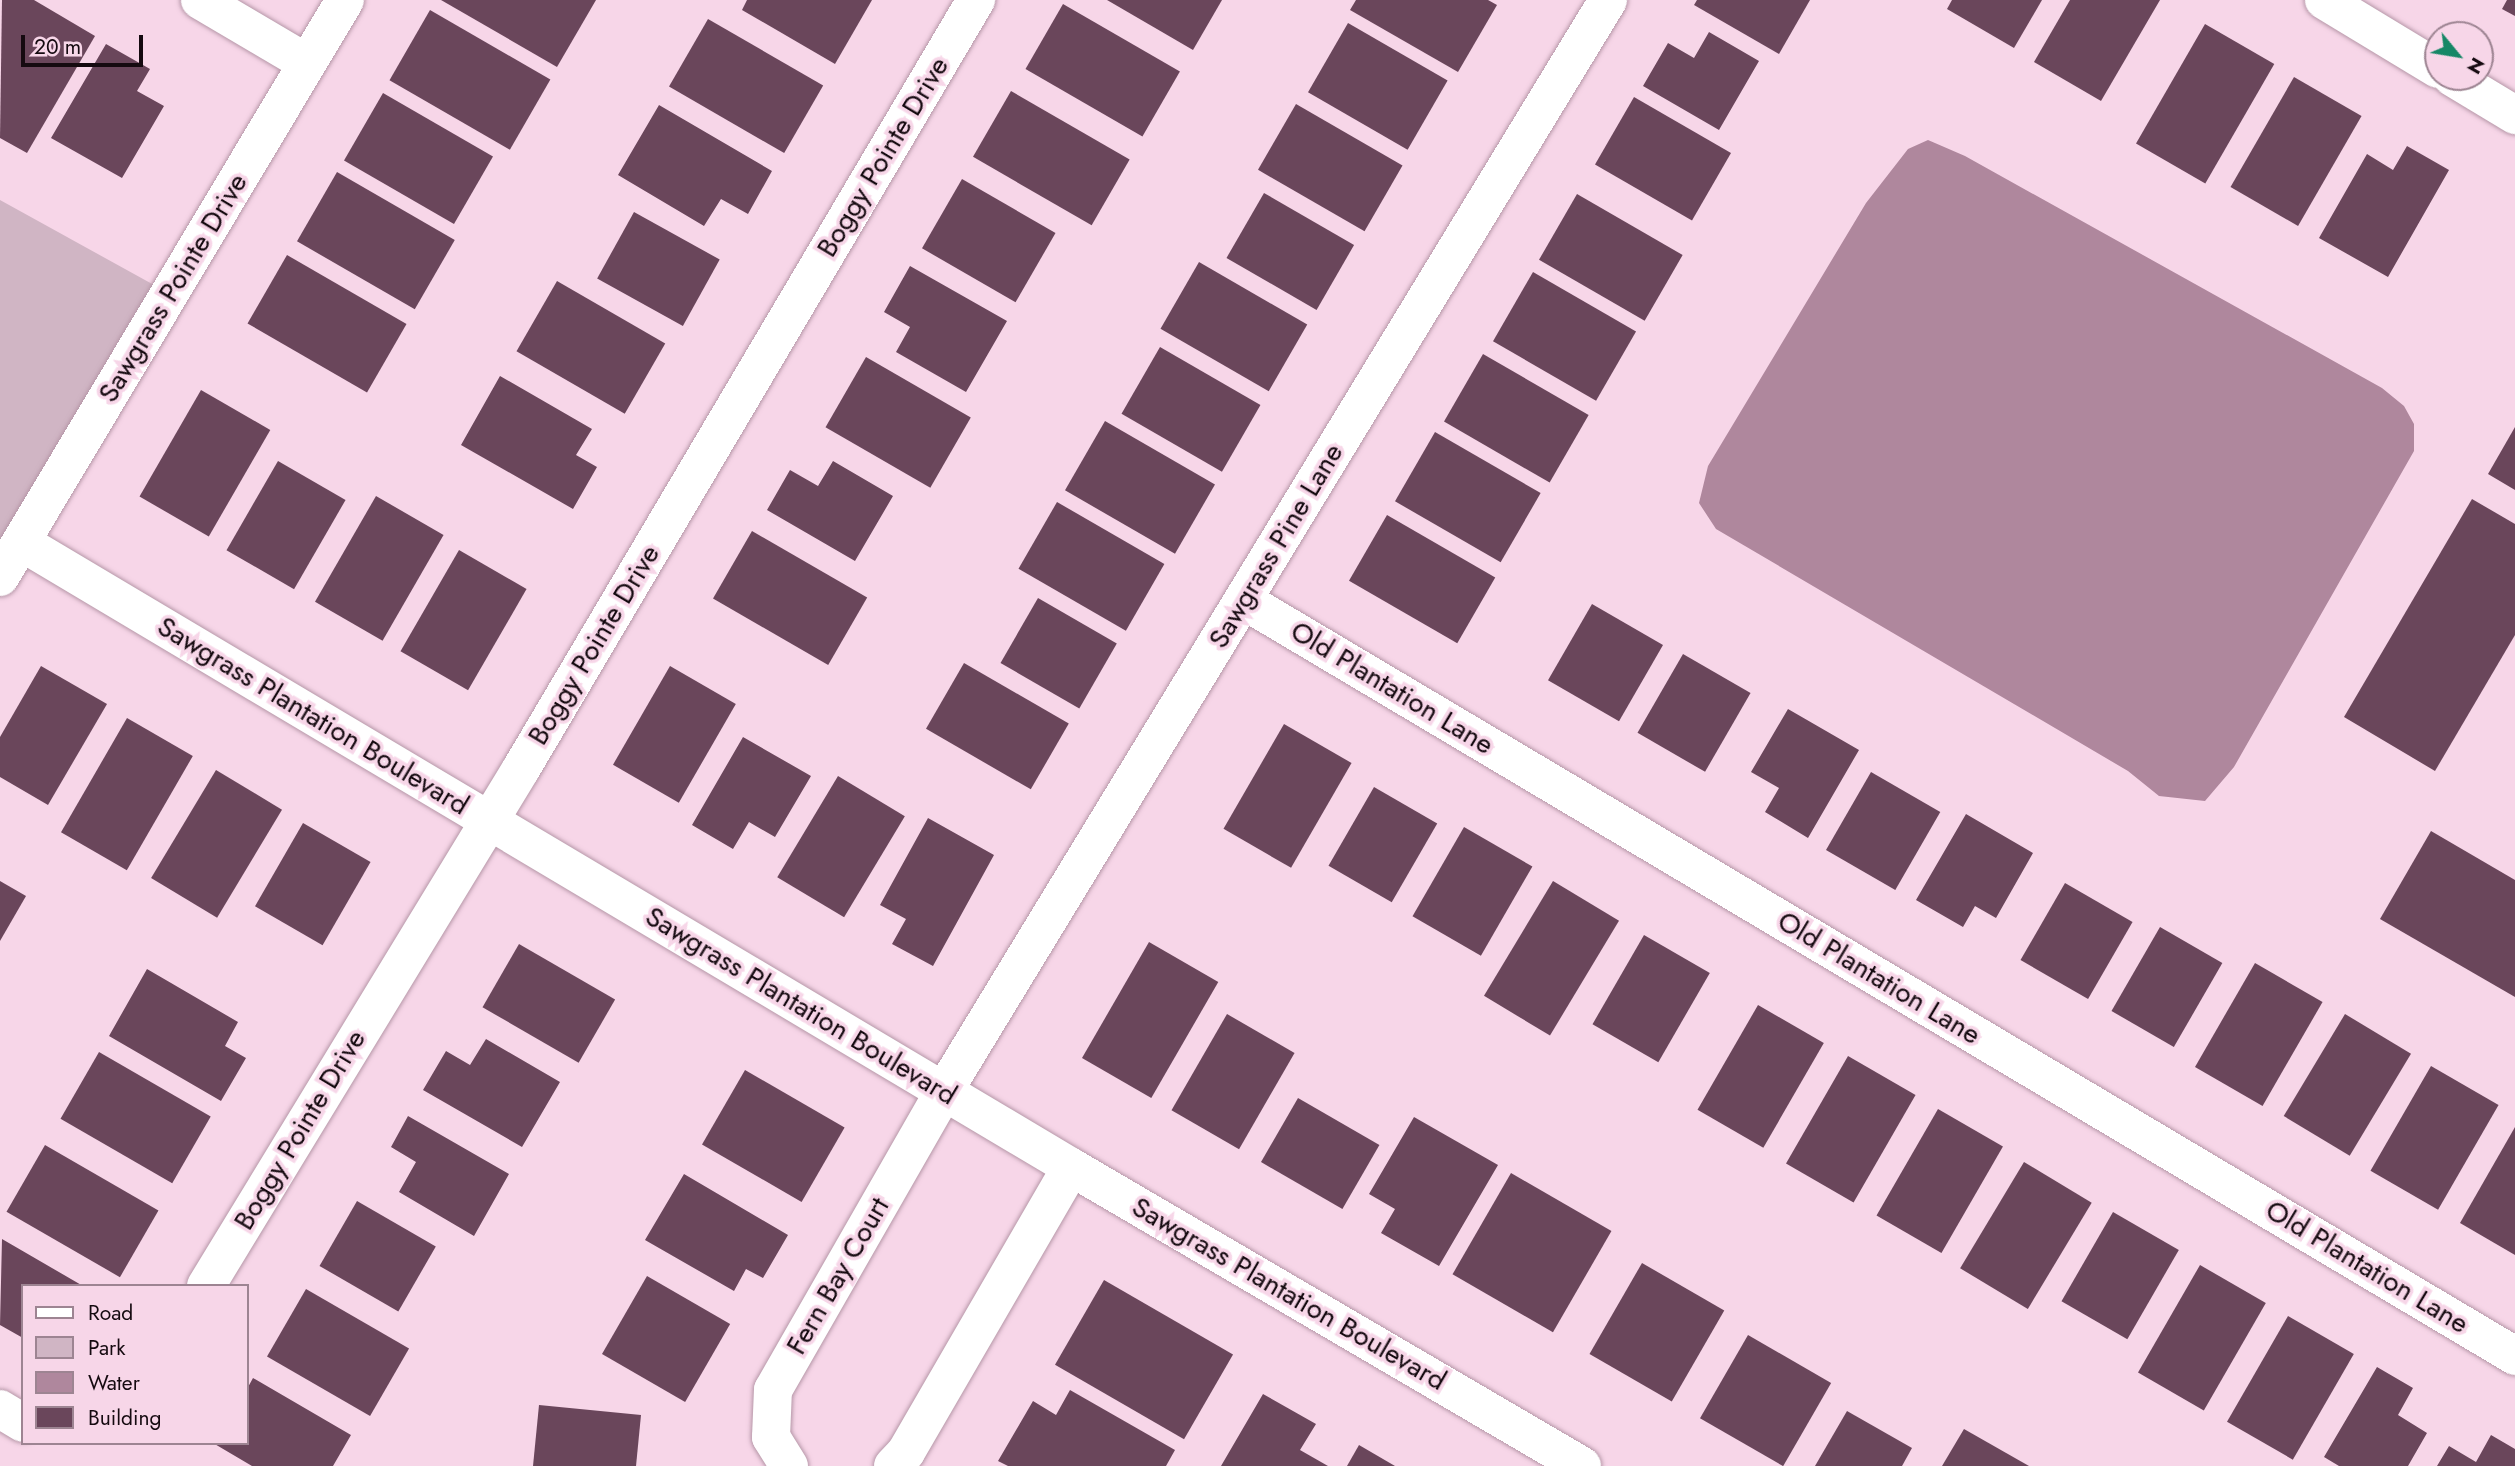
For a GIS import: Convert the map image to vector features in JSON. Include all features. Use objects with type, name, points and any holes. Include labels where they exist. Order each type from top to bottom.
[{"type":"street","points":[[200,0],[307,63]]},
{"type":"street","name":"Sawgrass Pointe Drive","points":[[0,577],[345,0]]},
{"type":"street","name":"Boggy Pointe Drive","points":[[207,1284],[488,820],[976,0]]},
{"type":"street","name":"Sawgrass Pine Lane","points":[[944,1091],[1608,0]]},
{"type":"street","points":[[2324,0],[2424,61]]},
{"type":"street","points":[[2475,91],[2515,115]]},
{"type":"street","name":"Sawgrass Plantation Boulevard","points":[[22,542],[1071,1167],[1582,1466]]},
{"type":"street","name":"Old Plantation Lane","points":[[1244,600],[2515,1356]]},
{"type":"street","name":"Fern Bay Court","points":[[789,1466],[771,1437],[773,1390],[944,1091]]},
{"type":"street","points":[[893,1466],[906,1452],[1071,1167]]},
{"type":"street","points":[[0,1409],[21,1422]]},
{"type":"green space","points":[[0,200],[154,285],[0,546]]},
{"type":"water","points":[[1928,140],[1965,156],[2382,388],[2404,406],[2414,424],[2414,451],[2234,767],[2205,801],[2159,796],[2128,771],[1716,529],[1699,503],[1708,466],[1866,203],[1908,149]]},
{"type":"building","points":[[2,0],[34,0],[95,36],[27,153],[0,138]]},
{"type":"building","points":[[441,0],[596,0],[557,67]]},
{"type":"building","points":[[747,0],[872,0],[835,64],[742,10]]},
{"type":"building","points":[[1107,0],[1222,0],[1193,50]]},
{"type":"building","points":[[1356,0],[1488,0],[1497,5],[1458,72],[1350,10]]},
{"type":"building","points":[[1697,0],[1810,0],[1779,54],[1694,5]]},
{"type":"building","points":[[1952,0],[2042,0],[2014,48],[1947,9]]},
{"type":"building","points":[[2070,0],[2160,0],[2101,101],[2034,62]]},
{"type":"building","points":[[2507,0],[2515,0],[2515,16],[2502,9]]},
{"type":"building","points":[[1063,4],[1180,72],[1142,136],[1026,69]]},
{"type":"building","points":[[430,10],[550,79],[510,150],[390,80]]},
{"type":"building","points":[[708,19],[823,86],[784,153],[669,87]]},
{"type":"building","points":[[1348,23],[1448,80],[1408,150],[1308,92]]},
{"type":"building","points":[[2205,24],[2274,64],[2205,184],[2136,144]]},
{"type":"building","points":[[1709,32],[1759,61],[1719,130],[1643,86],[1668,43],[1694,58]]},
{"type":"building","points":[[106,44],[150,69],[137,91],[164,106],[122,178],[51,138]]},
{"type":"building","points":[[2294,77],[2362,116],[2298,226],[2230,187]]},
{"type":"building","points":[[1011,91],[1130,159],[1092,225],[973,157]]},
{"type":"building","points":[[383,93],[493,156],[454,224],[344,161]]},
{"type":"building","points":[[1634,97],[1731,153],[1692,221],[1595,165]]},
{"type":"building","points":[[1296,104],[1403,166],[1365,231],[1258,170]]},
{"type":"building","points":[[659,105],[772,171],[748,214],[721,199],[704,226],[618,175]]},
{"type":"building","points":[[2407,146],[2449,170],[2388,277],[2319,238],[2367,154],[2393,170]]},
{"type":"building","points":[[337,172],[455,240],[415,309],[297,241]]},
{"type":"building","points":[[962,179],[1056,233],[1016,302],[922,248]]},
{"type":"building","points":[[1264,193],[1354,245],[1317,310],[1226,258]]},
{"type":"building","points":[[1577,194],[1683,255],[1645,321],[1539,260]]},
{"type":"building","points":[[634,212],[720,260],[683,326],[597,278]]},
{"type":"building","points":[[287,255],[407,324],[367,392],[248,323]]},
{"type":"building","points":[[1199,262],[1307,324],[1269,391],[1160,329]]},
{"type":"building","points":[[910,266],[1007,321],[966,392],[896,352],[910,327],[884,312]]},
{"type":"building","points":[[1533,272],[1636,332],[1596,401],[1493,341]]},
{"type":"building","points":[[557,281],[665,344],[625,414],[516,351]]},
{"type":"building","points":[[1160,347],[1260,405],[1222,472],[1122,414]]},
{"type":"building","points":[[1483,354],[1589,415],[1550,483],[1444,422]]},
{"type":"building","points":[[866,357],[971,418],[930,488],[826,427]]},
{"type":"building","points":[[500,376],[592,429],[576,455],[597,467],[573,509],[461,445]]},
{"type":"building","points":[[201,390],[270,430],[209,537],[140,497]]},
{"type":"building","points":[[1105,421],[1215,484],[1175,554],[1065,490]]},
{"type":"building","points":[[2515,427],[2515,490],[2488,474]]},
{"type":"building","points":[[1435,432],[1541,493],[1501,562],[1395,501]]},
{"type":"building","points":[[278,461],[346,500],[294,589],[226,550]]},
{"type":"building","points":[[833,461],[893,496],[855,561],[767,510],[790,470],[818,486]]},
{"type":"building","points":[[376,496],[444,535],[383,641],[315,602]]},
{"type":"building","points":[[2472,499],[2515,524],[2515,635],[2435,771],[2344,717]]},
{"type":"building","points":[[1057,502],[1164,564],[1126,631],[1018,569]]},
{"type":"building","points":[[1387,515],[1495,578],[1457,643],[1349,581]]},
{"type":"building","points":[[752,531],[867,598],[828,665],[713,599]]},
{"type":"building","points":[[459,550],[527,589],[468,690],[400,651]]},
{"type":"building","points":[[1038,598],[1117,643],[1079,708],[1000,663]]},
{"type":"building","points":[[1592,604],[1663,645],[1619,721],[1548,680]]},
{"type":"building","points":[[1683,654],[1751,693],[1705,772],[1638,733]]},
{"type":"building","points":[[964,663],[1069,724],[1031,789],[926,729]]},
{"type":"building","points":[[41,666],[107,704],[48,805],[0,777],[0,737]]},
{"type":"building","points":[[670,666],[736,704],[679,803],[613,765]]},
{"type":"building","points":[[1788,709],[1859,750],[1808,838],[1765,812],[1779,788],[1751,772]]},
{"type":"building","points":[[127,718],[193,756],[127,870],[61,832]]},
{"type":"building","points":[[1284,724],[1352,763],[1291,868],[1224,829]]},
{"type":"building","points":[[743,737],[811,776],[775,837],[749,822],[733,849],[692,825]]},
{"type":"building","points":[[216,770],[282,810],[217,918],[151,878]]},
{"type":"building","points":[[1871,772],[1940,812],[1895,890],[1826,850]]},
{"type":"building","points":[[838,776],[905,816],[844,917],[777,877]]},
{"type":"building","points":[[1374,787],[1437,824],[1392,902],[1328,866]]},
{"type":"building","points":[[1966,814],[2033,853],[1996,918],[1975,906],[1963,927],[1916,900]]},
{"type":"building","points":[[928,818],[994,855],[933,966],[892,944],[906,919],[880,905]]},
{"type":"building","points":[[303,823],[371,862],[323,945],[255,906]]},
{"type":"building","points":[[1464,827],[1532,866],[1481,956],[1412,916]]},
{"type":"building","points":[[2431,831],[2515,880],[2515,997],[2380,919]]},
{"type":"building","points":[[0,881],[26,896],[0,941]]},
{"type":"building","points":[[1553,881],[1619,921],[1550,1036],[1484,996]]},
{"type":"building","points":[[2065,883],[2133,922],[2088,999],[2020,960]]},
{"type":"building","points":[[2160,927],[2222,963],[2174,1047],[2112,1011]]},
{"type":"building","points":[[1644,935],[1710,973],[1658,1062],[1592,1024]]},
{"type":"building","points":[[1149,942],[1218,982],[1151,1098],[1082,1058]]},
{"type":"building","points":[[519,944],[615,1000],[579,1063],[482,1007]]},
{"type":"building","points":[[2255,963],[2323,1002],[2263,1106],[2195,1067]]},
{"type":"building","points":[[147,969],[238,1022],[225,1046],[246,1058],[221,1101],[109,1036]]},
{"type":"building","points":[[1758,1005],[1824,1043],[1763,1148],[1698,1110]]},
{"type":"building","points":[[1227,1014],[1295,1053],[1239,1149],[1172,1110]]},
{"type":"building","points":[[2345,1014],[2411,1054],[2350,1156],[2284,1116]]},
{"type":"building","points":[[486,1039],[560,1082],[522,1147],[423,1090],[446,1051],[470,1065]]},
{"type":"building","points":[[99,1052],[211,1116],[172,1183],[61,1119]]},
{"type":"building","points":[[1848,1056],[1916,1095],[1854,1202],[1786,1163]]},
{"type":"building","points":[[2431,1066],[2499,1105],[2438,1210],[2370,1171]]},
{"type":"building","points":[[745,1070],[845,1128],[802,1202],[702,1144]]},
{"type":"building","points":[[1298,1098],[1379,1145],[1342,1209],[1261,1162]]},
{"type":"building","points":[[1938,1109],[2003,1146],[1941,1253],[1876,1216]]},
{"type":"building","points":[[408,1116],[509,1174],[474,1236],[399,1192],[416,1162],[391,1147]]},
{"type":"building","points":[[1414,1117],[1498,1165],[1439,1266],[1381,1233],[1395,1209],[1369,1194]]},
{"type":"building","points":[[2515,1127],[2515,1255],[2460,1223]]},
{"type":"building","points":[[45,1145],[158,1210],[120,1277],[6,1212]]},
{"type":"building","points":[[2024,1162],[2092,1203],[2028,1309],[1960,1268]]},
{"type":"building","points":[[1511,1173],[1611,1231],[1553,1332],[1452,1274]]},
{"type":"building","points":[[684,1174],[788,1235],[763,1278],[746,1269],[734,1291],[645,1240]]},
{"type":"building","points":[[357,1201],[436,1246],[398,1311],[319,1266]]},
{"type":"building","points":[[2113,1212],[2179,1250],[2127,1339],[2062,1301]]},
{"type":"building","points":[[2,1239],[80,1284],[21,1284],[21,1337],[0,1325]]},
{"type":"building","points":[[1642,1263],[1724,1310],[1672,1401],[1590,1354]]},
{"type":"building","points":[[2200,1265],[2266,1303],[2204,1410],[2138,1372]]},
{"type":"building","points":[[647,1276],[730,1324],[685,1402],[602,1354]]},
{"type":"building","points":[[1104,1280],[1233,1354],[1184,1439],[1055,1365]]},
{"type":"building","points":[[306,1289],[409,1348],[370,1416],[267,1357]]},
{"type":"building","points":[[2288,1316],[2354,1354],[2293,1460],[2227,1422]]},
{"type":"building","points":[[1748,1335],[1831,1383],[1783,1466],[1700,1418]]},
{"type":"building","points":[[2377,1367],[2413,1388],[2398,1415],[2427,1433],[2408,1466],[2339,1466],[2324,1457]]},
{"type":"building","points":[[253,1378],[351,1435],[333,1466],[252,1466],[216,1445],[248,1445],[248,1387]]},
{"type":"building","points":[[1070,1390],[1175,1450],[1166,1466],[1008,1466],[998,1461],[1033,1401],[1056,1415]]},
{"type":"building","points":[[1263,1394],[1316,1424],[1300,1450],[1328,1466],[1221,1466]]},
{"type":"building","points":[[539,1405],[641,1415],[636,1466],[533,1466]]},
{"type":"building","points":[[1847,1411],[1912,1448],[1902,1466],[1815,1466]]},
{"type":"building","points":[[1964,1429],[2029,1466],[1942,1466]]},
{"type":"building","points":[[2491,1435],[2515,1449],[2515,1466],[2437,1466],[2449,1446],[2476,1462]]},
{"type":"building","points":[[1359,1445],[1395,1466],[1347,1466]]}]
